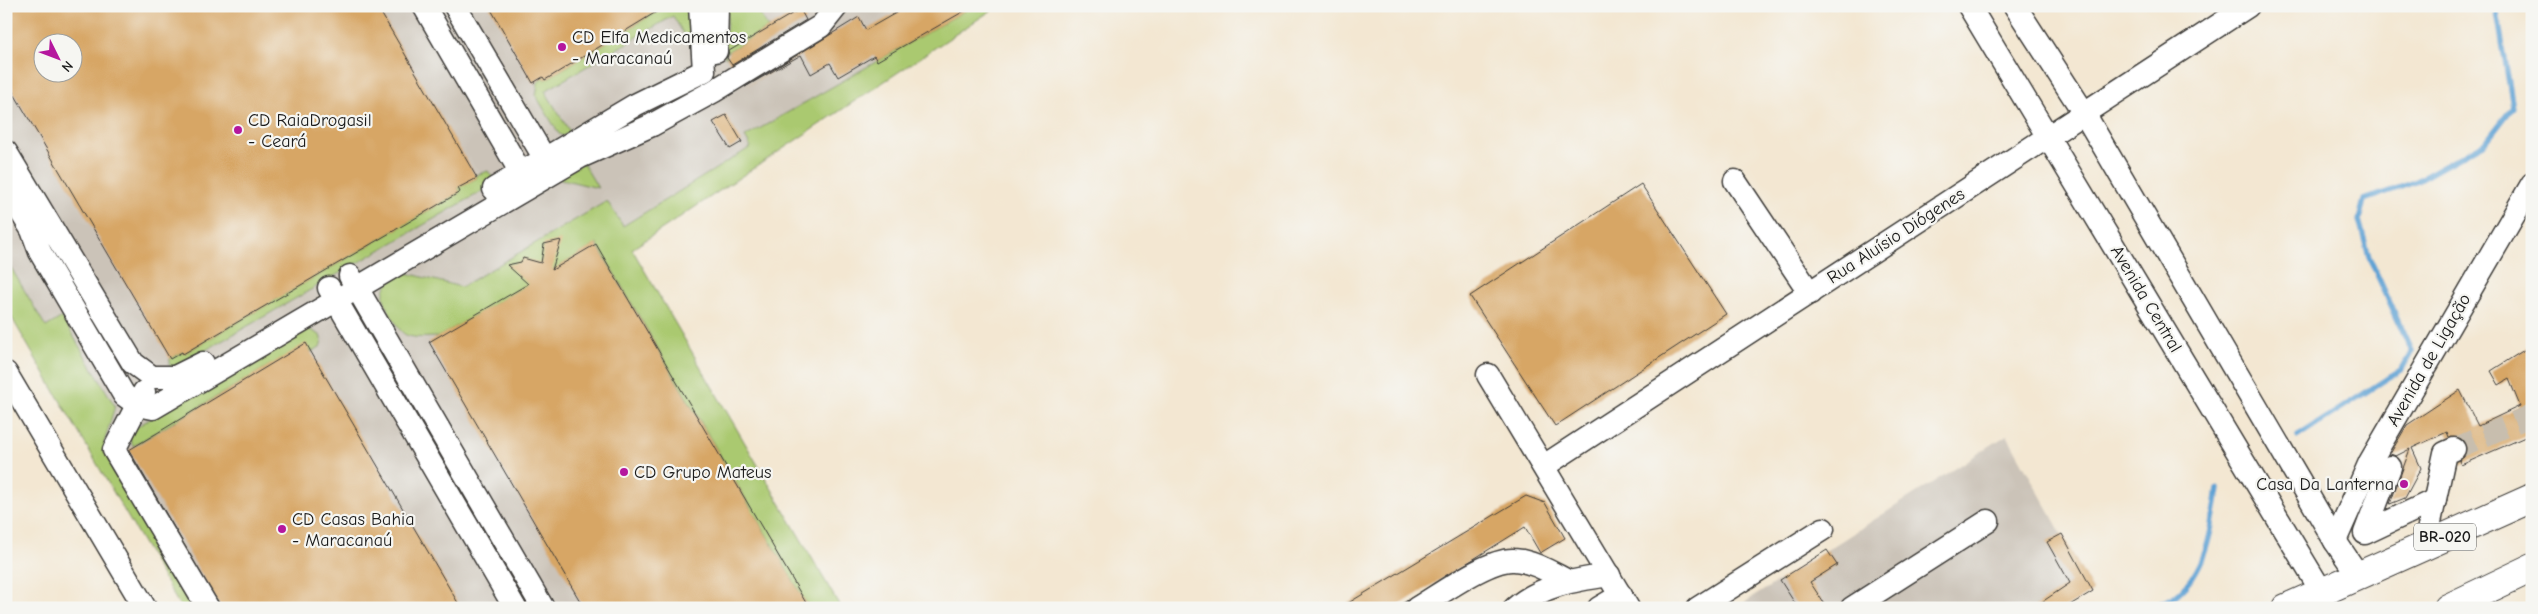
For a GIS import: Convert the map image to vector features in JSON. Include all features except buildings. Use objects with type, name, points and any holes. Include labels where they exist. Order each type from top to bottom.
[{"type":"highway","name":"BR-020","points":[[2286,608],[2532,498]]},
{"type":"highway","points":[[2448,608],[2532,568]]},
{"type":"street","points":[[424,6],[525,180]]},
{"type":"street","points":[[455,6],[549,165]]},
{"type":"street","points":[[6,188],[32,230],[40,252],[124,394],[138,405],[152,408],[333,294],[549,165],[635,105],[704,71],[700,6]]},
{"type":"street","points":[[714,92],[717,6]]},
{"type":"street","points":[[549,165],[580,156],[652,124],[714,92],[821,26],[837,6]]},
{"type":"street","name":"Avenida Central","points":[[1969,6],[2322,592]]},
{"type":"street","points":[[2015,6],[2084,113],[2358,576]]},
{"type":"street","name":"Rua Aluísio Diógenes","points":[[1544,466],[2248,6]]},
{"type":"street","points":[[6,152],[133,363],[152,377],[175,377],[333,294]]},
{"type":"street","points":[[1735,181],[1810,293]]},
{"type":"street","name":"Avenida de Ligação","points":[[2335,540],[2370,462],[2532,184]]},
{"type":"street","points":[[353,282],[543,608]]},
{"type":"street","points":[[333,294],[515,608]]},
{"type":"street","points":[[6,373],[145,608]]},
{"type":"street","points":[[1488,375],[1624,602],[1599,608]]},
{"type":"street","points":[[152,377],[114,450],[208,608]]},
{"type":"street","points":[[2426,546],[2445,453],[2454,449]]},
{"type":"street","points":[[2390,467],[2366,533],[2435,500]]},
{"type":"street","points":[[1852,608],[1988,522]]},
{"type":"street","points":[[1698,608],[1822,529]]},
{"type":"street","points":[[1416,608],[1472,574],[1493,565],[1513,560],[1536,565],[1568,581]]},
{"type":"street","points":[[1515,608],[1528,597],[1568,581],[1609,575]]},
{"type":"shaded area","points":[[6,6],[998,6],[632,249],[841,608],[181,608],[6,308]]},
{"type":"shaded area","points":[[2007,435],[2093,591],[2065,608],[1736,608]]},
{"type":"green space","points":[[666,6],[693,6],[698,58],[673,16],[545,91],[570,132],[563,136],[559,134],[536,96],[538,82],[543,77],[545,80]]},
{"type":"green space","points":[[728,6],[755,6],[768,28],[725,53],[727,57],[724,57]]},
{"type":"green space","points":[[973,6],[998,6],[632,249],[841,608],[809,608],[597,244],[438,337],[406,335],[389,312],[384,298],[385,287],[403,272],[461,287],[607,201],[623,226],[751,147],[745,137]]},
{"type":"green space","points":[[583,163],[598,188],[557,178]]},
{"type":"green space","points":[[488,171],[493,178],[493,185],[173,369],[169,365],[170,359],[182,352],[183,354],[460,192],[458,188],[477,178],[476,175]]},
{"type":"green space","points":[[6,259],[46,327],[62,317],[115,406],[104,443],[200,608],[181,608],[6,308]]},
{"type":"green space","points":[[305,327],[320,335],[322,342],[320,347],[311,352],[306,344],[133,446],[129,437],[133,429]]},
{"type":"waterway","points":[[2298,436],[2402,369],[2412,351],[2369,257],[2359,220],[2364,200],[2415,182],[2485,143],[2513,107],[2496,6]]},
{"type":"waterway","points":[[2152,608],[2176,595],[2187,585],[2195,573],[2202,560],[2211,532],[2218,489]]},
{"type":"tunnel","points":[[2454,449],[2532,415]]},
{"type":"place","name":"CD Elfa Medicamentos - Maracanaú","points":[[562,47]]},
{"type":"place","name":"CD RaiaDrogasil - Ceará","points":[[238,130]]},
{"type":"place","name":"CD Grupo Mateus","points":[[624,472]]},
{"type":"place","name":"Casa Da Lanterna","points":[[2404,484]]},
{"type":"place","name":"CD Casas Bahia - Maracanaú","points":[[282,529]]}]
